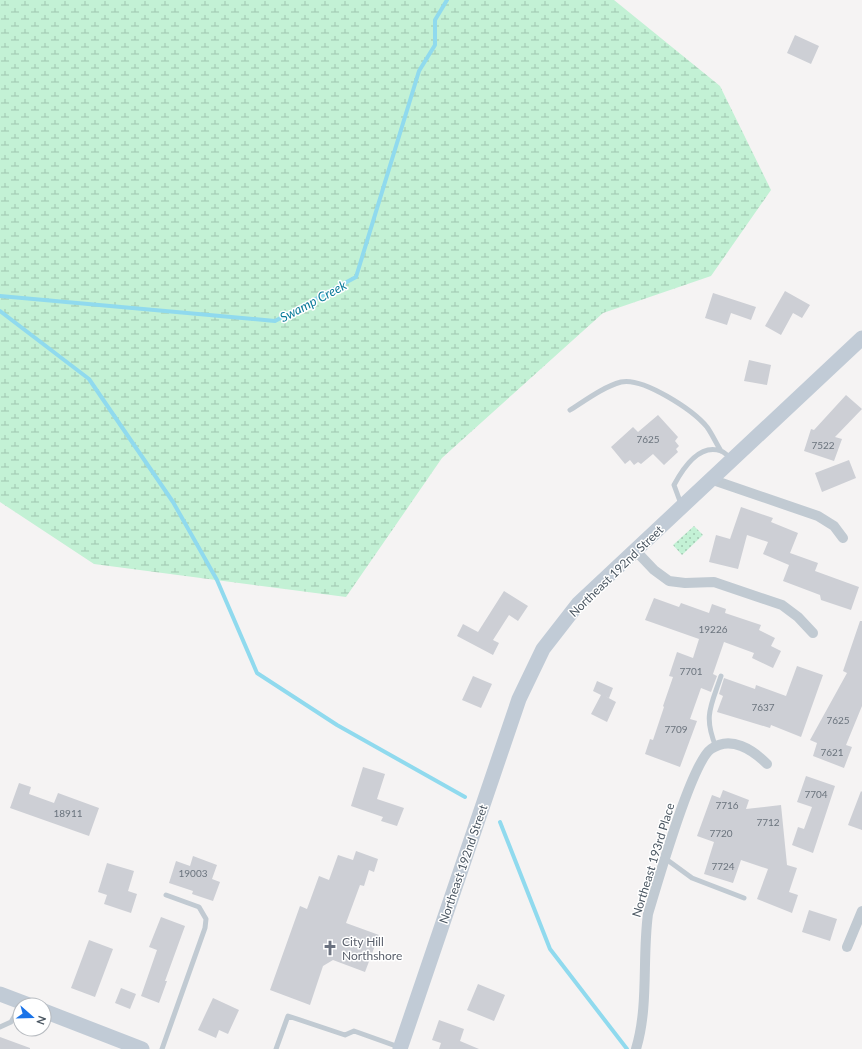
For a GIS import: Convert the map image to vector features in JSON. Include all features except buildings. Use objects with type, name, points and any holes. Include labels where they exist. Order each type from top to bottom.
[{"type":"street","name":"Northeast 192nd Street","points":[[400,1048],[519,698],[543,649],[578,604],[862,338]]},
{"type":"street","points":[[712,480],[818,516],[834,526],[843,538]]},
{"type":"street","points":[[635,550],[654,570],[669,581],[685,583],[714,582],[782,605],[798,617],[814,633]]},
{"type":"street","points":[[716,747],[725,744],[736,744],[754,751],[767,764]]},
{"type":"street","name":"Northeast 193rd Place","points":[[637,1047],[642,1023],[645,934],[648,914],[691,783],[700,761],[711,749],[716,747]]},
{"type":"street","points":[[847,947],[862,911]]},
{"type":"street","points":[[0,994],[12,1000]]},
{"type":"street","points":[[52,1014],[122,1045],[142,1049]]},
{"type":"lane","points":[[570,410],[609,386],[623,382],[632,382],[667,397],[686,409],[706,427],[721,451],[733,460]]},
{"type":"lane","points":[[682,507],[674,485],[682,470],[698,454],[712,450],[721,451]]},
{"type":"lane","points":[[716,747],[708,720],[709,712],[721,676]]},
{"type":"lane","points":[[666,859],[692,878],[744,898]]},
{"type":"lane","points":[[162,1049],[205,928],[206,919],[199,907],[166,895]]},
{"type":"lane","points":[[276,1049],[288,1016],[345,1036],[354,1031],[400,1048]]},
{"type":"lane","points":[[0,1027],[12,1021]]},
{"type":"green space","points":[[0,0],[614,0],[720,86],[771,190],[711,276],[603,313],[442,458],[346,597],[94,564],[0,502]]},
{"type":"green space","points":[[694,526],[703,535],[682,555],[673,545]]},
{"type":"waterway","name":"Swamp Creek","points":[[0,296],[275,321],[356,277],[419,71],[435,45],[435,20],[447,0]]},
{"type":"waterway","points":[[0,311],[89,379],[173,502],[217,580],[257,673],[337,725],[465,797]]},
{"type":"waterway","points":[[500,822],[550,949],[627,1049]]},
{"type":"place","name":"City Hill Northshore","points":[[330,948]]}]
